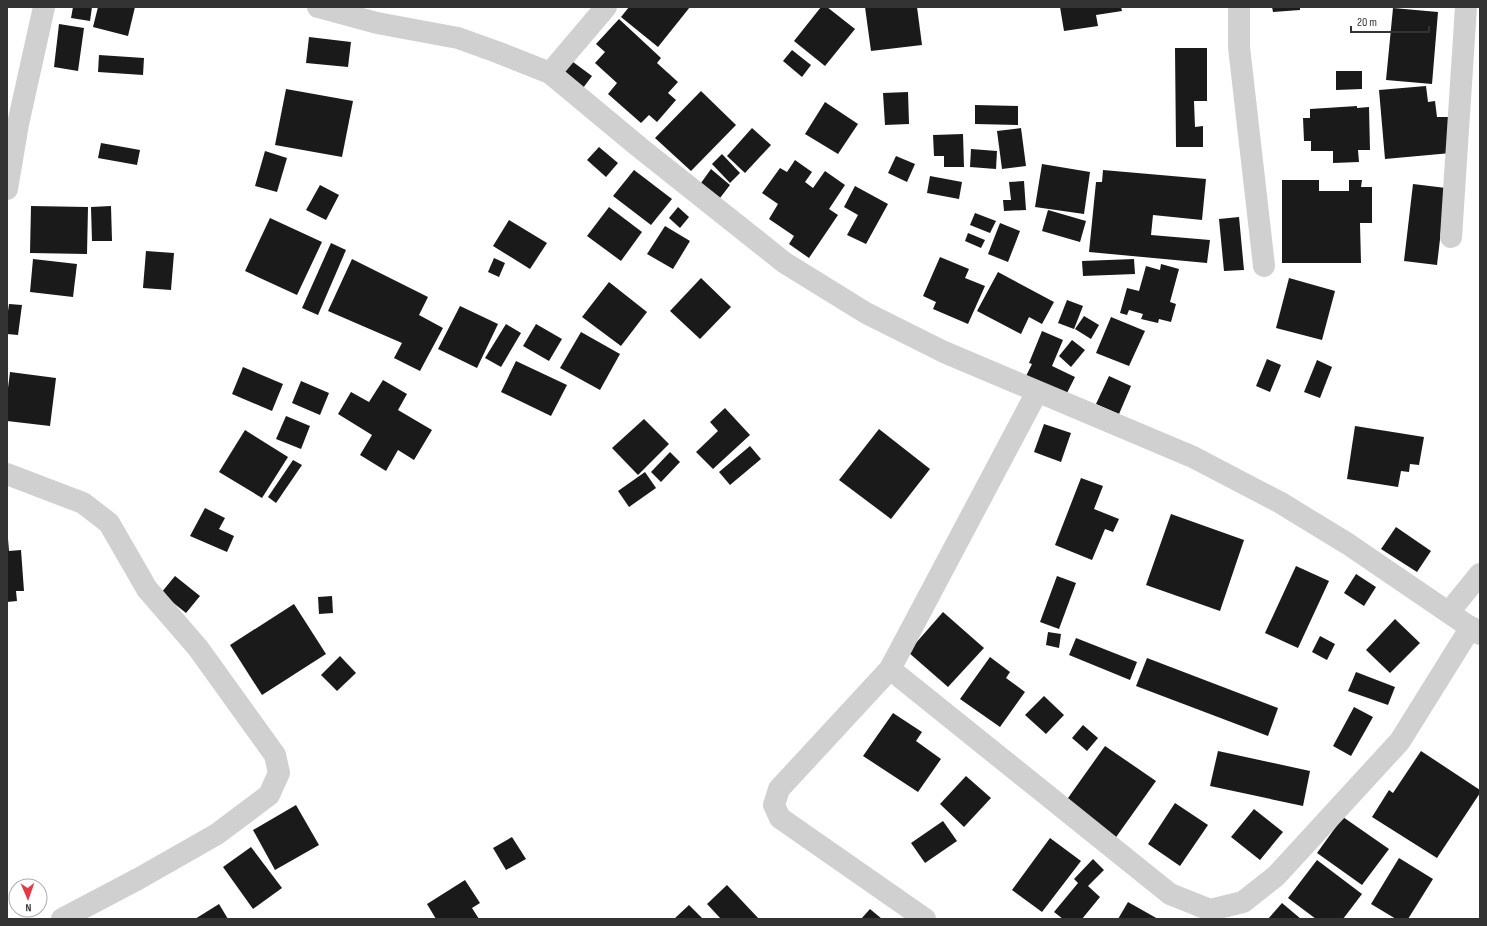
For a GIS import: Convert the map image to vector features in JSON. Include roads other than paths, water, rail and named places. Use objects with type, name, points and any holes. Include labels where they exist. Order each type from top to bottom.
[{"type":"street","points":[[7,189],[18,124],[44,7]]},
{"type":"street","points":[[318,7],[377,23],[458,38],[550,73],[639,147],[785,263],[866,313],[944,352],[1193,456],[1269,496],[1348,544],[1476,631],[1400,741],[1276,876],[1243,902],[1210,910],[1170,894],[890,669]]},
{"type":"street","points":[[550,73],[606,7]]},
{"type":"street","points":[[1239,7],[1239,47],[1264,266]]},
{"type":"street","points":[[1451,237],[1466,7]]},
{"type":"street","points":[[925,919],[780,818],[774,805],[779,789],[890,669],[1037,392]]},
{"type":"street","points":[[7,474],[83,503],[109,523],[147,589],[198,648],[275,755],[279,774],[268,795],[217,834],[138,879],[62,919]]},
{"type":"street","points":[[1449,612],[1480,574]]}]
